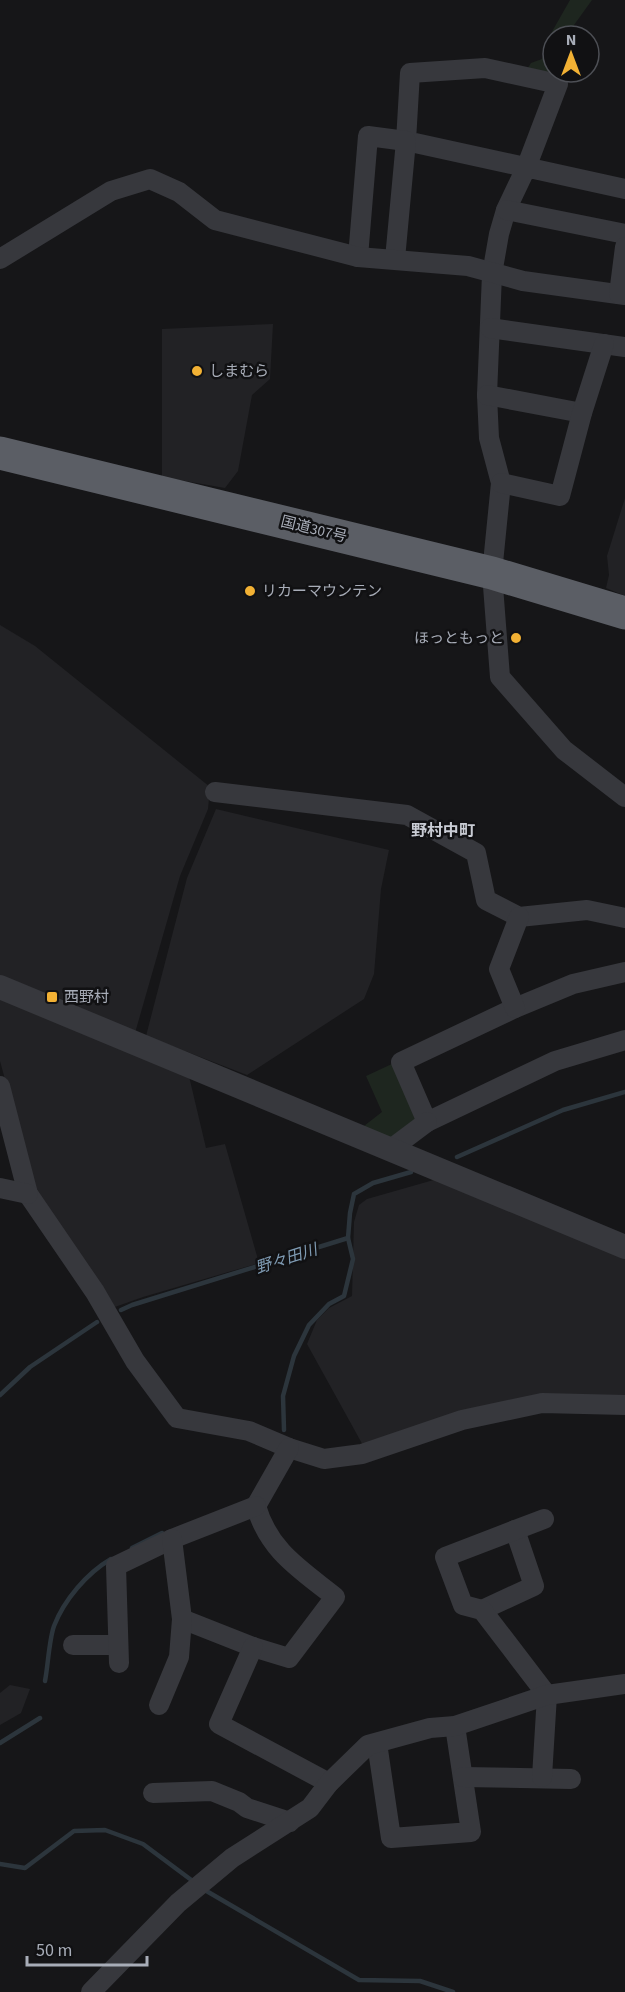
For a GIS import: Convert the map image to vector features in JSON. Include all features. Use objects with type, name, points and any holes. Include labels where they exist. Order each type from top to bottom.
[{"type":"highway","name":"国道307号","points":[[0,453],[492,573],[625,613]]},
{"type":"street","points":[[395,259],[410,73],[485,68],[558,84],[526,168],[506,210],[492,274],[487,395],[489,438],[501,483],[492,573],[500,677],[564,750],[625,797]]},
{"type":"street","points":[[358,257],[368,136],[406,141],[625,189]]},
{"type":"street","points":[[0,259],[111,191],[150,179],[180,192],[215,220],[358,257],[468,266],[523,281],[622,294],[625,247]]},
{"type":"street","points":[[506,210],[625,234]]},
{"type":"street","points":[[490,328],[625,347]]},
{"type":"street","points":[[501,483],[560,496],[582,413],[604,344]]},
{"type":"street","points":[[487,395],[582,413]]},
{"type":"street","points":[[215,792],[407,815],[476,853],[486,900],[519,917],[587,910],[625,918]]},
{"type":"street","points":[[515,1008],[499,969],[519,917]]},
{"type":"street","points":[[427,1122],[401,1062],[515,1008],[573,984],[625,972]]},
{"type":"street","points":[[0,987],[625,1247]]},
{"type":"street","points":[[391,1149],[427,1122],[555,1061],[625,1040]]},
{"type":"street","points":[[0,1086],[28,1194],[95,1292],[135,1361],[177,1418],[249,1431],[289,1448],[324,1459],[362,1454],[462,1420],[538,1404],[625,1405]]},
{"type":"street","points":[[0,1188],[28,1194]]},
{"type":"street","points":[[73,1645],[118,1654],[116,1566],[172,1539],[256,1506],[289,1448]]},
{"type":"street","points":[[182,1619],[253,1647],[289,1658],[335,1597],[281,1553],[262,1525],[256,1506]]},
{"type":"street","points":[[542,1777],[547,1695],[482,1610],[463,1605],[445,1557],[544,1519]]},
{"type":"street","points":[[482,1610],[534,1586],[515,1530]]},
{"type":"street","points":[[159,1705],[179,1658],[182,1619],[172,1539]]},
{"type":"street","points":[[253,1647],[219,1724],[329,1783]]},
{"type":"street","points":[[91,1992],[178,1903],[232,1858],[310,1808],[329,1783],[368,1745],[430,1728],[455,1726],[547,1695],[625,1683]]},
{"type":"street","points":[[377,1743],[391,1838],[471,1832],[455,1726]]},
{"type":"street","points":[[463,1777],[571,1779]]},
{"type":"street","points":[[153,1793],[212,1791],[239,1802],[247,1808],[290,1822]]},
{"type":"shaded area","points":[[570,0],[592,0],[575,24],[556,24]]},
{"type":"shaded area","points":[[541,59],[541,76],[526,71],[531,63]]},
{"type":"shaded area","points":[[273,324],[270,379],[252,395],[238,471],[225,488],[162,477],[162,329]]},
{"type":"shaded area","points":[[625,498],[625,596],[606,588],[609,575],[607,556]]},
{"type":"shaded area","points":[[0,625],[35,646],[210,787],[208,809],[180,876],[135,1033],[0,978]]},
{"type":"shaded area","points":[[216,809],[389,850],[381,889],[374,974],[364,999],[247,1075],[146,1036],[187,878]]},
{"type":"shaded area","points":[[0,997],[188,1072],[206,1148],[225,1144],[259,1263],[112,1308],[36,1194],[0,1061]]},
{"type":"shaded area","points":[[394,1063],[418,1118],[390,1142],[364,1126],[382,1112],[366,1076]]},
{"type":"shaded area","points":[[437,1179],[625,1257],[625,1400],[558,1397],[365,1449],[307,1344],[317,1320],[329,1308],[352,1296],[354,1222],[359,1205],[367,1199]]},
{"type":"shaded area","points":[[10,1685],[30,1689],[21,1713],[0,1725],[0,1693]]},
{"type":"waterway","name":"野々田川","points":[[457,1157],[563,1110],[625,1092]]},
{"type":"waterway","points":[[284,1430],[283,1396],[294,1356],[309,1325],[329,1304],[344,1296],[353,1259],[348,1238],[354,1194],[373,1183],[411,1172]]},
{"type":"waterway","name":"野々田川","points":[[121,1310],[348,1238]]},
{"type":"waterway","name":"野々田川","points":[[0,1395],[30,1367],[97,1322]]},
{"type":"waterway","points":[[132,1548],[162,1533]]},
{"type":"waterway","points":[[45,1681],[51,1638],[58,1616],[85,1579],[111,1559]]},
{"type":"waterway","points":[[0,1743],[40,1718]]},
{"type":"waterway","points":[[0,1864],[25,1868],[74,1831],[105,1830],[143,1844],[194,1882]]},
{"type":"waterway","points":[[203,1889],[359,1980],[420,1981],[453,1992]]},
{"type":"place","name":"しまむら","points":[[197,371]]},
{"type":"place","name":"リカーマウンテン","points":[[250,591]]},
{"type":"place","name":"ほっともっと","points":[[516,638]]},
{"type":"place","name":"西野村","points":[[52,997]]},
{"type":"district","name":"野村中町","points":[[443,830]]}]
